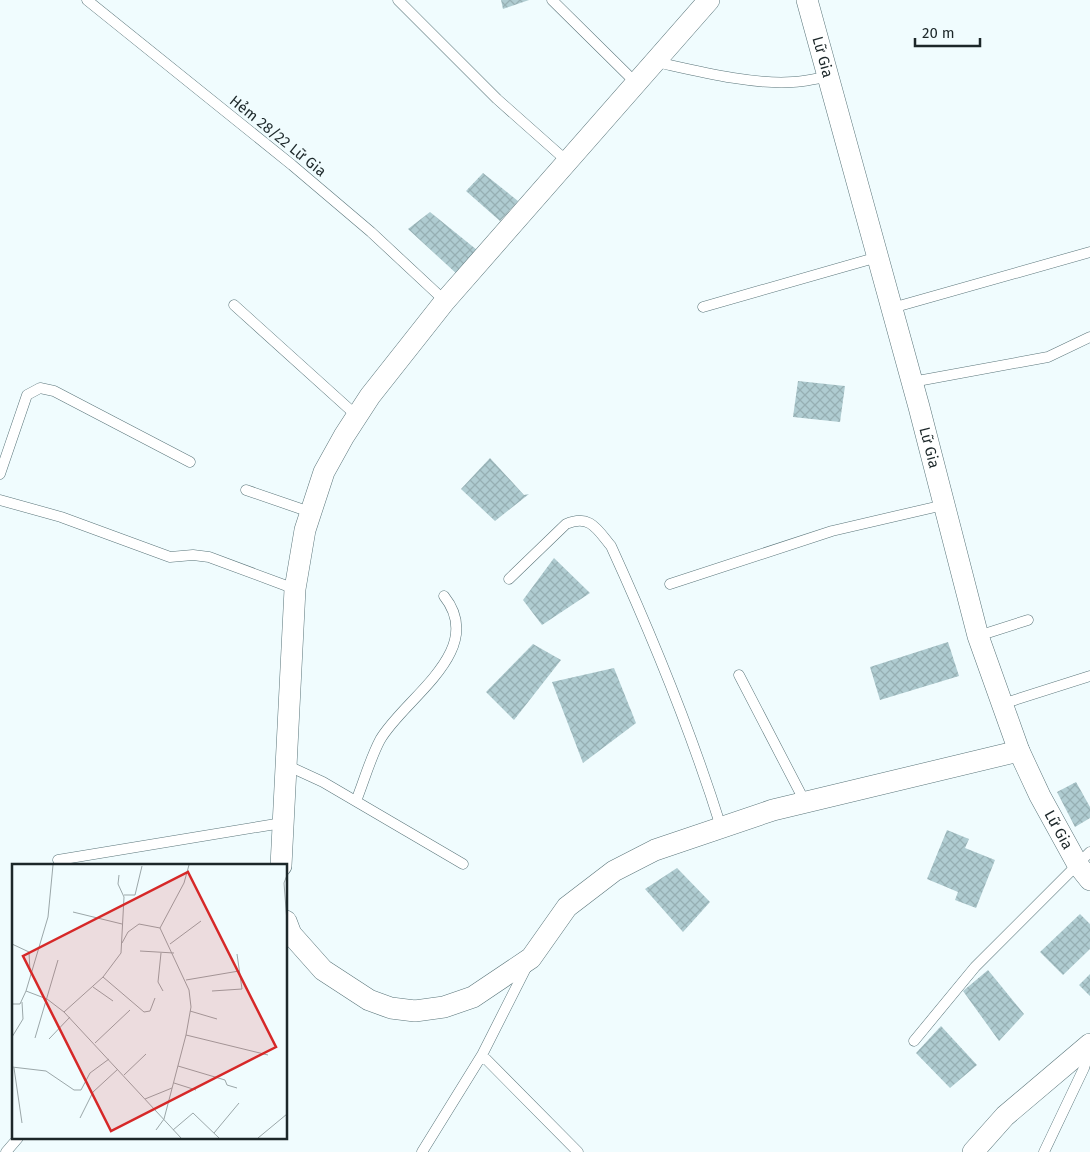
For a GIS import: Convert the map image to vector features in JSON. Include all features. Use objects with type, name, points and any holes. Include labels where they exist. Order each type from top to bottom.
[{"type":"street","points":[[281,864],[295,589],[305,530],[324,472],[357,416],[444,301],[709,0]]},
{"type":"street","name":"Lữ Gia","points":[[807,0],[912,382],[978,636],[1019,751],[1040,796],[1086,866]]},
{"type":"street","points":[[288,931],[323,970],[369,1000],[391,1008],[414,1011],[444,1007],[473,997],[531,958],[567,907],[614,871],[655,850],[721,827],[805,802],[1019,751]]},
{"type":"street","points":[[973,1152],[1005,1116],[1090,1044]]},
{"type":"lane","name":"Hẻm 28/22 Lữ Gia","points":[[87,0],[292,165],[371,232],[444,301]]},
{"type":"lane","points":[[398,0],[496,99],[568,162]]},
{"type":"lane","points":[[552,0],[636,83]]},
{"type":"lane","points":[[656,62],[699,72],[766,81],[793,82],[828,77]]},
{"type":"lane","points":[[892,308],[1090,252]]},
{"type":"lane","points":[[703,307],[878,257]]},
{"type":"lane","points":[[234,305],[357,416]]},
{"type":"lane","points":[[912,382],[1048,357],[1090,337]]},
{"type":"lane","points":[[0,474],[28,395],[40,388],[54,390],[190,462]]},
{"type":"lane","points":[[246,490],[310,512]]},
{"type":"lane","points":[[0,500],[61,517],[170,557],[193,555],[209,557],[295,589]]},
{"type":"lane","points":[[670,584],[832,531],[944,505]]},
{"type":"lane","points":[[509,579],[566,524],[578,519],[584,520],[603,536],[611,546],[662,662],[701,762],[721,827]]},
{"type":"lane","points":[[356,801],[380,741],[391,725],[437,675],[450,655],[456,619],[450,604],[444,596]]},
{"type":"lane","points":[[978,636],[1028,620]]},
{"type":"lane","points":[[739,675],[805,802]]},
{"type":"lane","points":[[1002,704],[1090,676]]},
{"type":"lane","points":[[286,765],[323,782],[463,864]]},
{"type":"lane","points":[[58,860],[282,823]]},
{"type":"lane","points":[[914,1041],[975,967],[1086,866]]},
{"type":"lane","points":[[422,1152],[482,1055],[531,958]]},
{"type":"lane","points":[[1044,1152],[1084,1068],[1090,1048]]},
{"type":"lane","points":[[482,1055],[578,1152]]},
{"type":"lane","points":[[6,1152],[16,1140]]},
{"type":"building","points":[[501,0],[529,0],[503,9]]},
{"type":"building","points":[[483,173],[518,201],[500,221],[466,191]]},
{"type":"building","points":[[430,212],[477,250],[458,275],[408,229]]},
{"type":"building","points":[[798,381],[845,386],[840,422],[793,417]]},
{"type":"building","points":[[490,458],[524,495],[529,494],[495,521],[461,489]]},
{"type":"building","points":[[554,558],[590,593],[542,625],[523,600]]},
{"type":"building","points":[[948,642],[959,676],[880,700],[870,667]]},
{"type":"building","points":[[533,644],[561,660],[514,720],[486,692]]},
{"type":"building","points":[[614,668],[636,723],[583,763],[552,682]]},
{"type":"building","points":[[1076,782],[1090,807],[1090,818],[1075,827],[1057,792]]},
{"type":"building","points":[[947,830],[969,839],[965,848],[995,860],[976,908],[955,900],[958,892],[927,879]]},
{"type":"building","points":[[677,868],[710,902],[683,932],[645,889]]},
{"type":"building","points":[[1080,914],[1090,924],[1090,949],[1063,975],[1040,952]]},
{"type":"building","points":[[988,970],[1024,1014],[999,1041],[963,991]]},
{"type":"building","points":[[1090,974],[1090,996],[1079,985]]},
{"type":"building","points":[[941,1026],[977,1065],[950,1088],[916,1053]]}]
